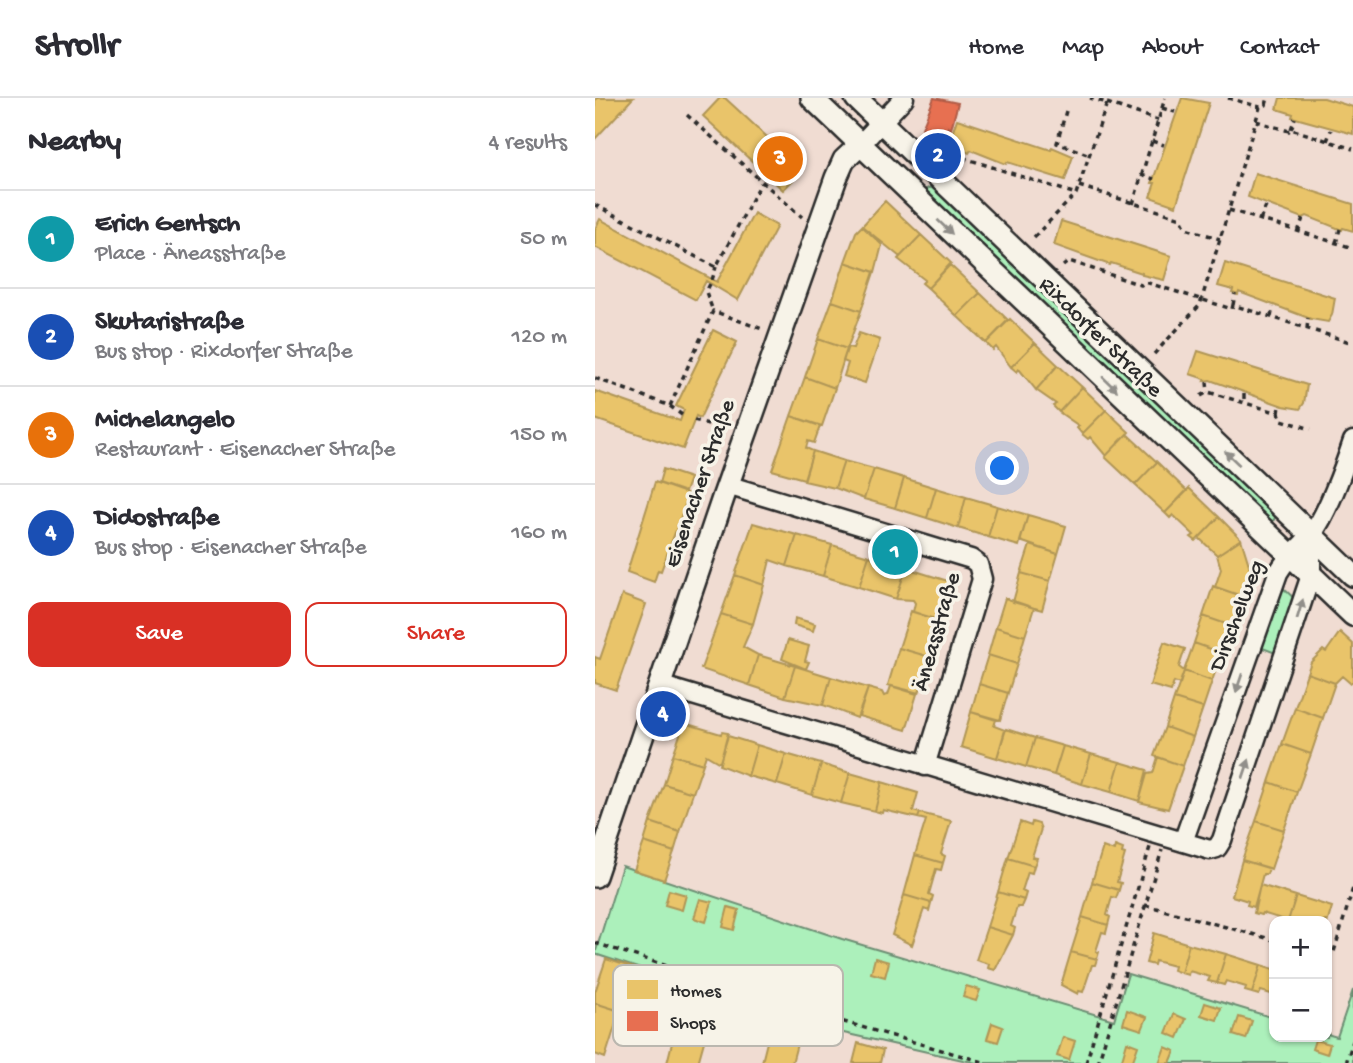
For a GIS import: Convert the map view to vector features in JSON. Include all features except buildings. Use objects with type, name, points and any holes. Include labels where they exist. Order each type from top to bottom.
[{"type":"street","name":"Rixdorfer Straße","points":[[812,98],[1353,615]]},
{"type":"street","name":"Rixdorfer Straße","points":[[856,98],[1353,575]]},
{"type":"street","name":"Eisenacher Straße","points":[[595,876],[727,485],[839,168],[904,98]]},
{"type":"street","points":[[912,195],[933,173]]},
{"type":"street","points":[[659,685],[925,765],[1158,842],[1183,842],[1210,850],[1217,848],[1311,575],[1311,535],[1345,466],[1353,441]]},
{"type":"street","name":"Äneasstraße","points":[[727,485],[971,559],[978,564],[982,579],[925,765]]},
{"type":"street","name":"Dirschelweg","points":[[1183,842],[1278,573],[1288,555],[1311,535]]},
{"type":"path","points":[[1090,98],[1158,120]]},
{"type":"path","points":[[1133,204],[1165,98]]},
{"type":"path","points":[[1228,98],[1260,107],[1266,105],[1268,98]]},
{"type":"path","points":[[1034,237],[1076,194],[1107,103]]},
{"type":"path","points":[[1154,354],[1200,305],[1260,107]]},
{"type":"path","points":[[1162,108],[1175,112]]},
{"type":"path","points":[[1066,111],[1057,143],[1090,155]]},
{"type":"path","points":[[687,114],[802,217]]},
{"type":"path","points":[[1255,121],[1289,131],[1295,118]]},
{"type":"path","points":[[1291,128],[1353,149]]},
{"type":"path","points":[[1327,141],[1331,130]]},
{"type":"path","points":[[1152,141],[1164,145]]},
{"type":"path","points":[[957,166],[964,158],[1076,194]]},
{"type":"path","points":[[1141,176],[1154,179]]},
{"type":"path","points":[[670,406],[713,311],[706,292],[716,267],[761,183]]},
{"type":"path","points":[[1079,186],[1181,218],[1186,228],[1220,239]]},
{"type":"path","points":[[595,205],[716,267]]},
{"type":"path","points":[[1260,220],[1266,206]]},
{"type":"path","points":[[1229,210],[1353,248]]},
{"type":"path","points":[[1299,232],[1303,218]]},
{"type":"path","points":[[1336,243],[1339,229]]},
{"type":"path","points":[[1063,266],[1069,261],[1141,285],[1145,282],[1232,309],[1235,294]]},
{"type":"path","points":[[1233,305],[1353,343]]},
{"type":"path","points":[[1271,317],[1273,307]]},
{"type":"path","points":[[713,311],[762,329]]},
{"type":"path","points":[[1307,329],[1308,318]]},
{"type":"path","points":[[595,378],[670,406],[682,415]]},
{"type":"path","points":[[1207,382],[1208,392]]},
{"type":"path","points":[[1201,397],[1208,392]]},
{"type":"path","points":[[1208,392],[1279,413]]},
{"type":"path","points":[[1244,394],[1244,403]]},
{"type":"path","points":[[1280,405],[1282,420],[1311,429]]},
{"type":"path","points":[[694,420],[726,429]]},
{"type":"path","points":[[1098,1063],[1145,905],[1158,842]]},
{"type":"path","points":[[1086,1063],[1158,842]]},
{"type":"path","points":[[1332,955],[1353,888]]},
{"type":"path","points":[[1145,905],[1269,939]]},
{"type":"path","points":[[595,943],[664,965]]},
{"type":"path","points":[[843,1022],[987,1063]]},
{"type":"path","points":[[1346,1063],[1353,1041]]},
{"type":"green space","points":[[933,186],[1278,511],[1270,528],[924,190]]},
{"type":"green space","points":[[1282,587],[1297,601],[1278,654],[1260,647]]},
{"type":"green space","points":[[622,866],[842,939],[1114,1020],[1128,974],[1269,1016],[1269,1042],[1332,1042],[1332,1036],[1337,1037],[1353,990],[1353,1063],[976,1063],[843,1033],[843,965],[628,965],[595,954]]},
{"type":"place","name":"Skutaristraße","points":[[938,156]]},
{"type":"place","name":"Michelangelo","points":[[780,159]]},
{"type":"place","name":"Erich Gentsch","points":[[895,552]]},
{"type":"place","name":"Didostraße","points":[[663,714]]}]
